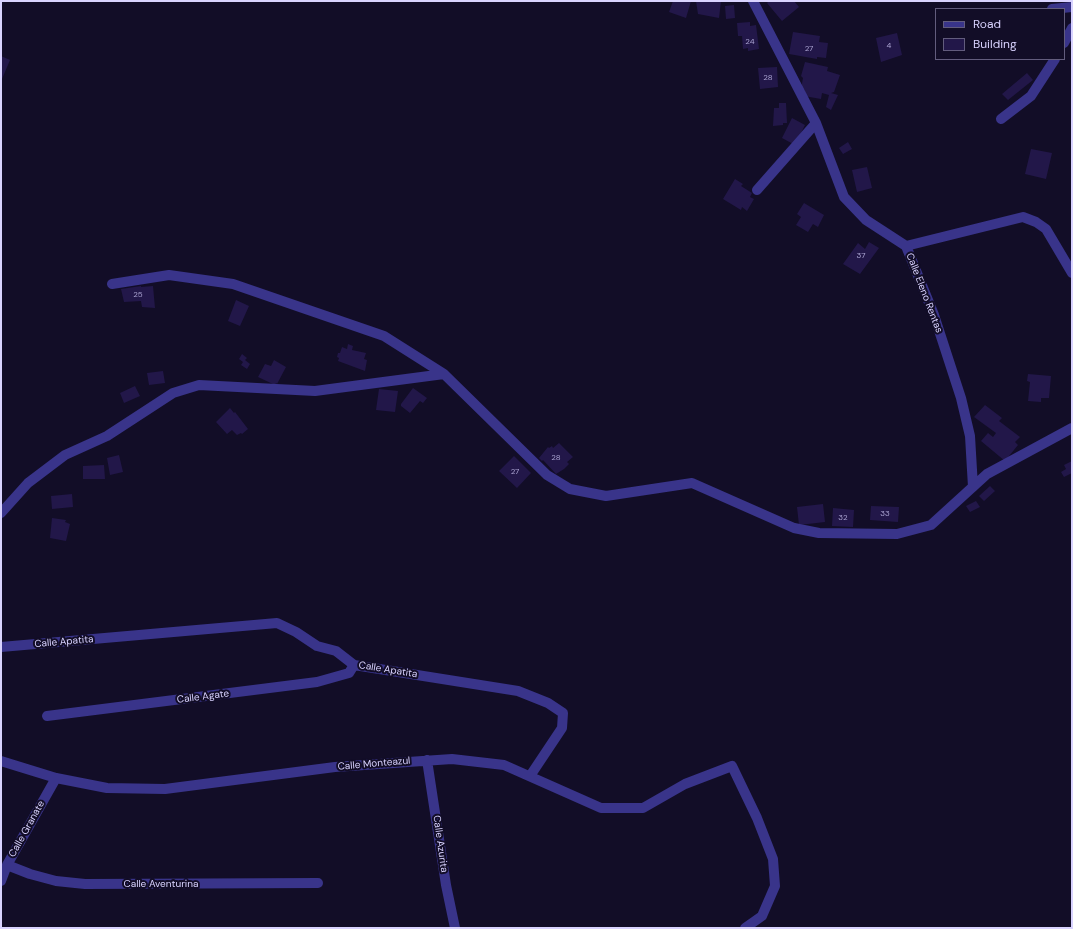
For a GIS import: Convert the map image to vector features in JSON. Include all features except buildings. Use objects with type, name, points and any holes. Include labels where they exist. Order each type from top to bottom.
[{"type":"street","name":"Calle Eleno Rentas","points":[[753,1],[816,123],[844,197],[866,220],[906,246],[934,315],[961,398],[970,436],[973,487]]},
{"type":"street","points":[[1062,8],[1072,7]]},
{"type":"street","points":[[1065,41],[1072,28]]},
{"type":"street","points":[[1001,119],[1031,96],[1054,60]]},
{"type":"street","points":[[757,190],[816,123]]},
{"type":"street","points":[[906,246],[1022,217],[1036,222],[1046,229],[1072,273]]},
{"type":"street","points":[[112,284],[169,275],[233,284],[384,336],[444,374],[547,475],[570,489],[606,496],[692,483],[794,528],[819,533],[897,534],[931,525],[987,474],[1072,428]]},
{"type":"street","points":[[1,514],[28,483],[65,455],[108,436],[173,393],[199,385],[315,391],[444,374]]},
{"type":"street","name":"Calle Apatita","points":[[1,648],[277,623],[296,632],[317,646],[336,652],[354,665],[518,691],[548,703],[563,713],[562,728],[530,776]]},
{"type":"street","name":"Calle Agate","points":[[47,716],[317,682],[349,673],[354,665]]},
{"type":"street","name":"Calle Monteazul","points":[[1,760],[56,778],[107,788],[165,789],[335,767],[452,759],[504,765],[601,808],[643,808],[685,784],[732,766],[757,818],[773,859],[775,886],[762,916],[745,928]]},
{"type":"street","name":"Calle Azurita","points":[[428,760],[446,885],[455,928]]},
{"type":"street","name":"Calle Granate","points":[[1,881],[7,865],[56,778]]},
{"type":"street","name":"Calle Aventurina","points":[[7,865],[30,874],[56,880],[85,884],[318,883]]}]
